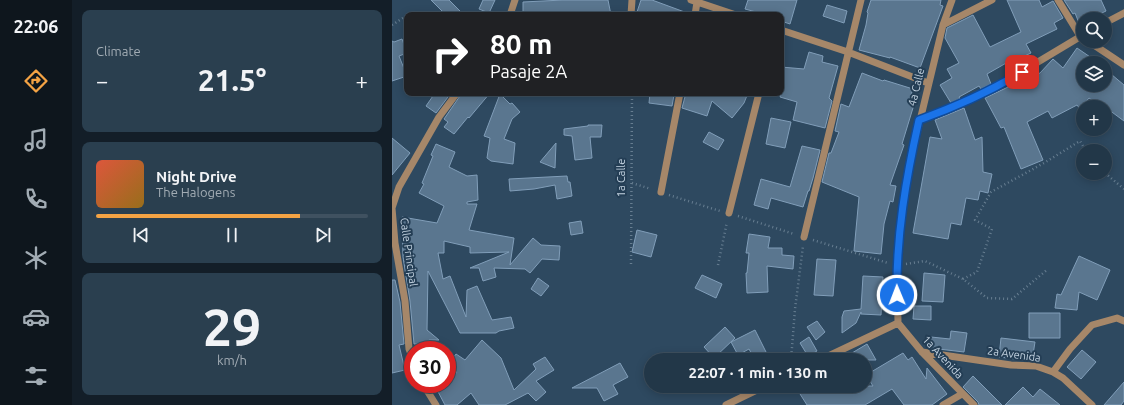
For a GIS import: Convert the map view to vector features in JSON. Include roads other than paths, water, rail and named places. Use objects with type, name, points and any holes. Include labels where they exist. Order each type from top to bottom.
[{"type":"street","points":[[511,12],[516,0]]},
{"type":"street","points":[[631,12],[632,0]]},
{"type":"street","points":[[804,237],[861,0]]},
{"type":"street","name":"4a Calle","points":[[898,323],[897,266],[900,227],[908,169],[943,25],[952,0]]},
{"type":"street","points":[[943,25],[992,0]]},
{"type":"street","points":[[1058,0],[1076,27]]},
{"type":"street","points":[[695,12],[694,1],[727,12]]},
{"type":"street","points":[[1112,19],[1124,13]]},
{"type":"street","points":[[784,31],[848,52],[928,83]]},
{"type":"street","points":[[919,120],[954,107],[998,86],[1076,40]]},
{"type":"street","points":[[1098,48],[1124,65]]},
{"type":"street","name":"Calle Principal","points":[[408,341],[405,302],[395,243],[392,208],[399,187],[439,117],[455,96]]},
{"type":"street","points":[[661,192],[679,96]]},
{"type":"street","points":[[729,213],[759,96]]},
{"type":"street","points":[[1053,372],[1070,349],[1092,325],[1117,318],[1124,321]]},
{"type":"street","points":[[835,353],[898,323]]},
{"type":"street","name":"1a Avenida","points":[[898,323],[922,352],[974,405]]},
{"type":"street","name":"2a Avenida","points":[[922,352],[1011,365],[1036,366],[1053,372],[1062,378],[1092,405]]},
{"type":"street","points":[[429,393],[436,405]]},
{"type":"street","points":[[726,405],[739,402],[754,393]]},
{"type":"street","points":[[943,405],[962,394]]}]
